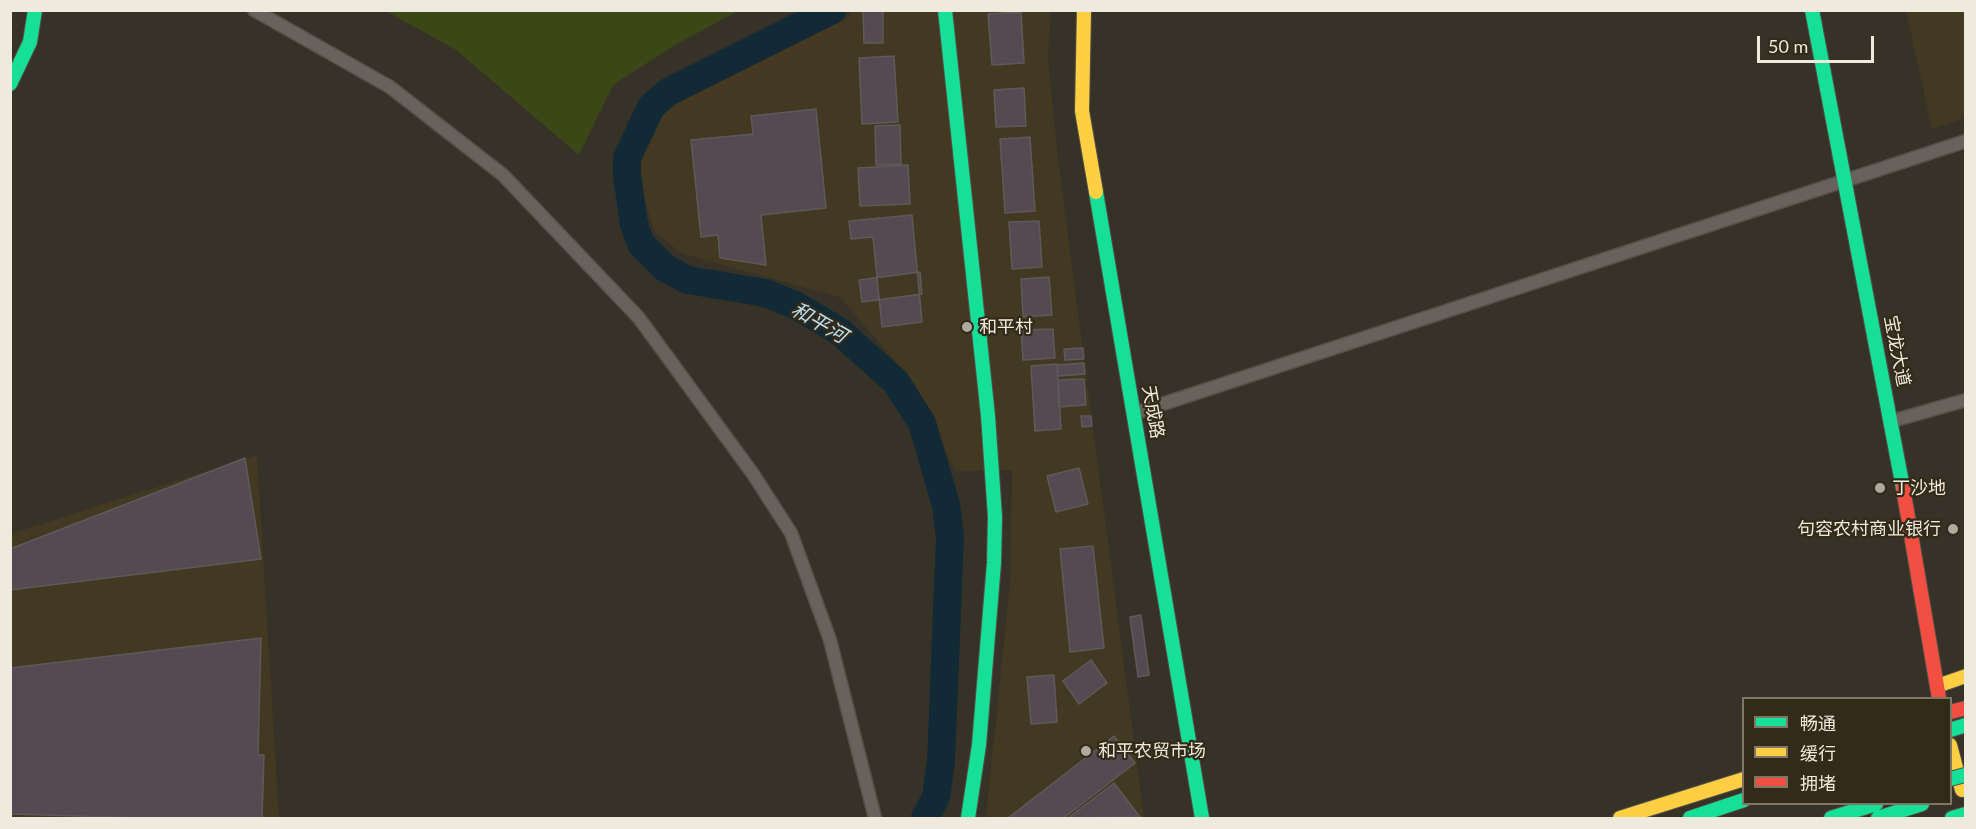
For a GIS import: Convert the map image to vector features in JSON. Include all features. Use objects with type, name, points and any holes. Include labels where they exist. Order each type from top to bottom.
[{"type":"main road","points":[[10,84],[30,42],[35,10]]},
{"type":"main road","points":[[945,10],[988,416],[995,517],[994,563],[979,745],[968,819]]},
{"type":"main road","name":"天成路","points":[[1084,10],[1082,111],[1202,819]]},
{"type":"main road","name":"宝龙大道","points":[[1812,10],[1892,421],[1938,692]]},
{"type":"main road","points":[[1938,692],[1965,676]]},
{"type":"main road","points":[[1952,755],[1959,791]]},
{"type":"main road","points":[[1620,819],[1742,778]]},
{"type":"main road","points":[[1637,819],[1742,785]]},
{"type":"main road","points":[[1690,819],[1742,800]]},
{"type":"main road","points":[[1831,819],[1873,805]]},
{"type":"main road","points":[[1878,819],[1919,805]]},
{"type":"main road","points":[[1952,819],[1965,814]]},
{"type":"street","points":[[254,10],[390,87],[503,175],[639,318],[753,474],[791,533],[830,640],[875,819]]},
{"type":"street","points":[[1135,413],[1846,178],[1965,141]]},
{"type":"street","points":[[1892,421],[1965,400]]},
{"type":"shaded area","points":[[852,11],[1051,11],[1048,58],[1058,159],[1144,818],[986,818],[1010,582],[1012,470],[955,471],[915,384],[840,297],[683,254],[655,233],[637,176],[649,122],[688,84],[844,21]]},
{"type":"shaded area","points":[[1906,11],[1965,11],[1965,118],[1932,129]]},
{"type":"shaded area","points":[[257,455],[279,818],[11,818],[10,534]]},
{"type":"green space","points":[[386,11],[738,11],[675,45],[613,85],[579,155],[456,50]]},
{"type":"building","points":[[863,10],[883,10],[883,43],[864,43]]},
{"type":"building","points":[[1021,12],[1024,63],[992,65],[988,14]]},
{"type":"building","points":[[894,56],[898,122],[862,124],[859,58]]},
{"type":"building","points":[[1024,88],[1026,126],[996,127],[994,90]]},
{"type":"building","points":[[816,109],[826,208],[761,215],[766,265],[720,258],[718,235],[701,237],[691,140],[753,134],[751,116]]},
{"type":"building","points":[[900,125],[901,164],[876,165],[875,126]]},
{"type":"building","points":[[1030,137],[1035,211],[1005,213],[1000,139]]},
{"type":"building","points":[[908,165],[910,204],[860,206],[858,168]]},
{"type":"building","points":[[912,215],[922,322],[882,327],[873,237],[851,239],[849,221]]},
{"type":"building","points":[[1039,221],[1042,267],[1012,269],[1009,222]]},
{"type":"building","points":[[920,272],[922,294],[862,302],[859,280]]},
{"type":"building","points":[[1049,277],[1052,315],[1023,317],[1021,279]]},
{"type":"building","points":[[1053,329],[1055,358],[1023,360],[1021,330]]},
{"type":"building","points":[[1083,348],[1084,359],[1065,360],[1064,349]]},
{"type":"building","points":[[1084,363],[1085,374],[1058,376],[1057,365]]},
{"type":"building","points":[[1057,364],[1061,429],[1035,431],[1031,366]]},
{"type":"building","points":[[1084,379],[1086,405],[1059,407],[1058,380]]},
{"type":"building","points":[[1081,416],[1091,416],[1092,426],[1082,427]]},
{"type":"building","points":[[245,458],[261,559],[10,590],[10,549]]},
{"type":"building","points":[[1079,468],[1088,504],[1056,512],[1047,476]]},
{"type":"building","points":[[1093,546],[1104,648],[1070,652],[1060,549]]},
{"type":"building","points":[[1141,615],[1149,675],[1138,677],[1130,617]]},
{"type":"building","points":[[261,638],[258,755],[264,755],[262,818],[142,818],[10,814],[10,668]]},
{"type":"building","points":[[1091,660],[1107,683],[1079,704],[1063,681]]},
{"type":"building","points":[[1054,675],[1057,722],[1031,724],[1027,677]]},
{"type":"building","points":[[1114,736],[1135,763],[1064,818],[1008,818]]},
{"type":"building","points":[[1114,783],[1140,817],[1068,818]]},
{"type":"waterway","name":"和平河","points":[[832,10],[668,92],[651,107],[627,158],[627,175],[634,224],[641,244],[665,268],[688,280],[765,293],[795,305],[839,331],[896,382],[922,423],[946,505],[950,537],[941,761],[936,797],[925,818]]},
{"type":"traffic: fast","points":[[10,84],[30,42],[35,10]]},
{"type":"traffic: fast","points":[[945,10],[988,416],[995,517],[994,563],[979,745],[968,818]]},
{"type":"traffic: fast","points":[[1812,10],[1903,488]]},
{"type":"traffic: fast","points":[[1096,192],[1202,818]]},
{"type":"traffic: fast","points":[[1952,729],[1966,725]]},
{"type":"traffic: fast","points":[[1952,778],[1965,775]]},
{"type":"traffic: fast","points":[[1690,818],[1742,801]]},
{"type":"traffic: fast","points":[[1831,818],[1873,805]]},
{"type":"traffic: fast","points":[[1878,818],[1919,805]]},
{"type":"traffic: fast","points":[[1952,818],[1966,814]]},
{"type":"traffic: slow","points":[[1084,10],[1082,111],[1096,192]]},
{"type":"traffic: slow","points":[[1937,686],[1966,676]]},
{"type":"traffic: slow","points":[[1952,752],[1962,790]]},
{"type":"traffic: slow","points":[[1620,818],[1742,780]]},
{"type":"traffic: jam","points":[[1903,488],[1939,697]]},
{"type":"traffic: jam","points":[[1952,712],[1966,708]]},
{"type":"place","name":"和平村","points":[[967,327]]},
{"type":"place","name":"丁沙地","points":[[1880,488]]},
{"type":"place","name":"句容农村商业银行","points":[[1953,529]]},
{"type":"place","name":"和平农贸市场","points":[[1086,751]]}]
